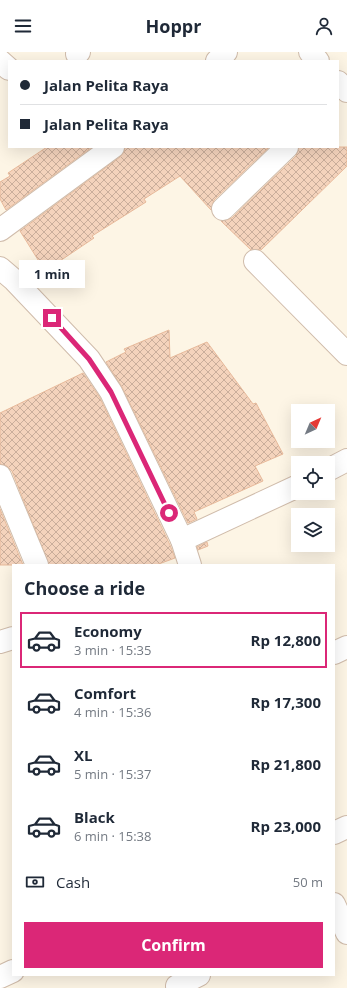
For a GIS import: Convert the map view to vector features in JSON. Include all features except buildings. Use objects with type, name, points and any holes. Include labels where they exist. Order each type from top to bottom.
[{"type":"street","points":[[218,60],[226,52]]},
{"type":"street","points":[[310,52],[317,60]]},
{"type":"street","points":[[0,61],[8,69]]},
{"type":"street","points":[[0,230],[112,148]]},
{"type":"street","points":[[223,209],[286,148]]},
{"type":"street","points":[[255,261],[347,354]]},
{"type":"street","points":[[0,268],[14,280],[89,359],[111,392],[182,540],[190,564]]},
{"type":"street","points":[[335,466],[347,460]]},
{"type":"street","points":[[0,476],[37,564]]},
{"type":"street","points":[[182,540],[291,489]]},
{"type":"street","points":[[0,642],[12,638]]},
{"type":"street","points":[[335,653],[347,647]]},
{"type":"street","points":[[335,833],[347,827]]},
{"type":"street","points":[[335,907],[347,933]]},
{"type":"street","points":[[0,977],[12,971]]},
{"type":"street","points":[[176,986],[197,976]]},
{"type":"route","points":[[52,318],[89,359],[111,392],[169,513]]}]
